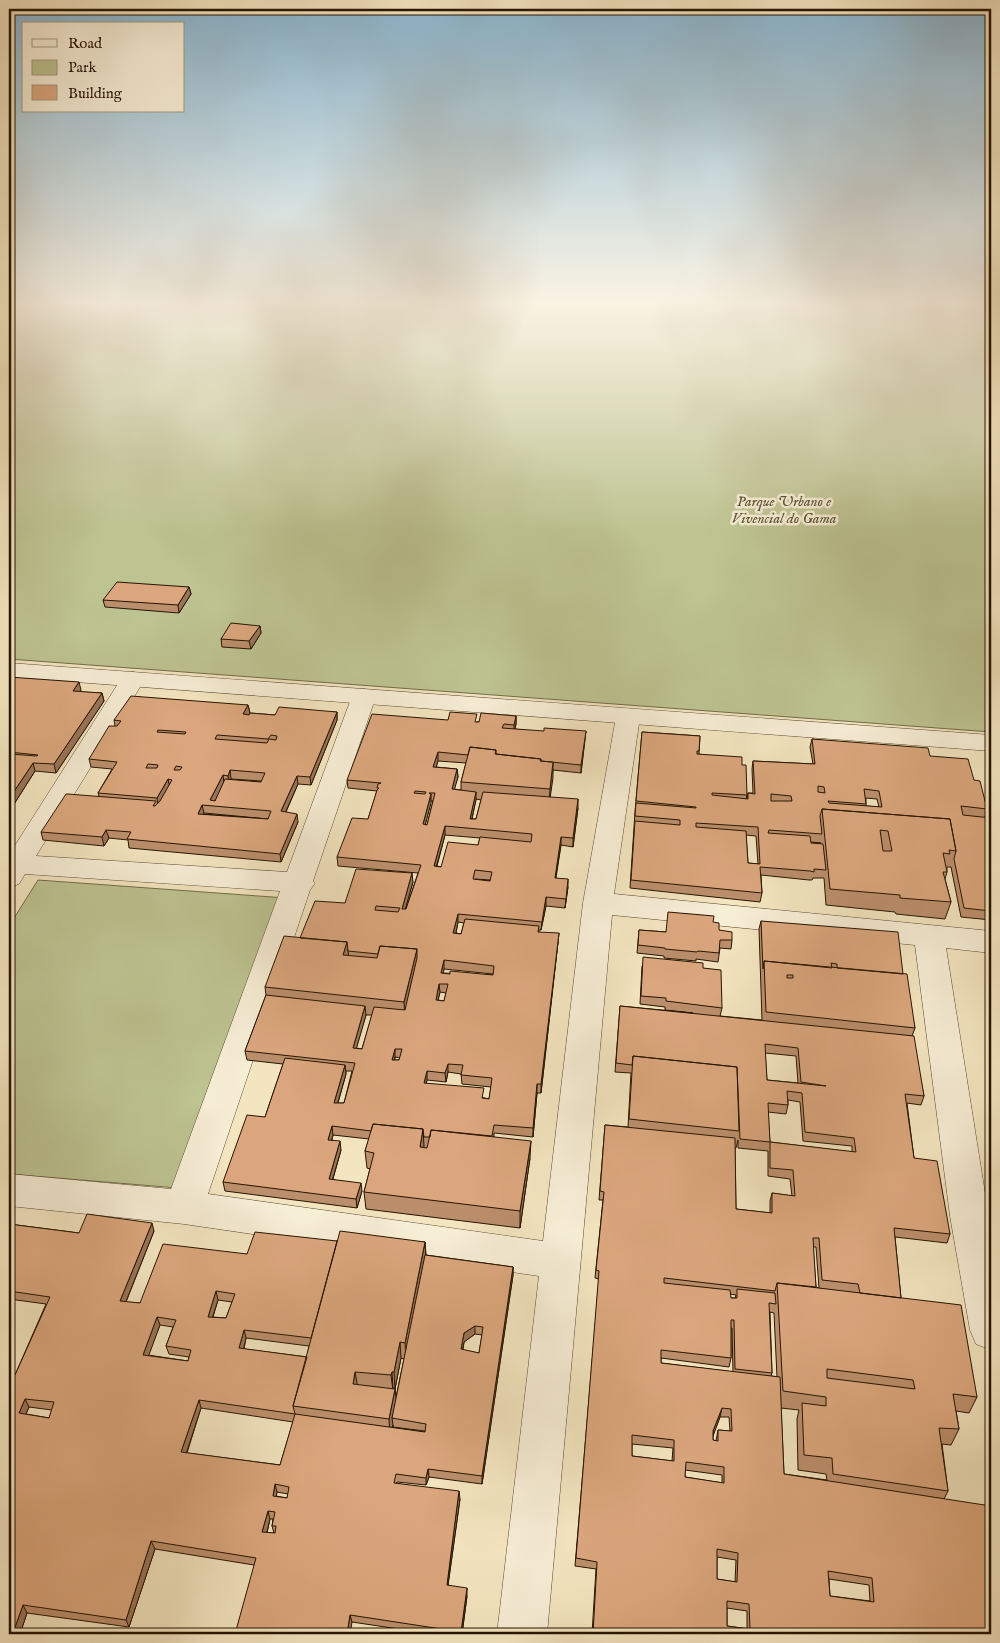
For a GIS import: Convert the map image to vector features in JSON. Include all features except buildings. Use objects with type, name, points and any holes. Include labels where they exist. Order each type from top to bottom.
[{"type":"street","points":[[9,670],[364,696],[628,718],[991,743]]},
{"type":"street","points":[[133,679],[13,871],[300,883]]},
{"type":"street","points":[[184,1207],[300,883],[364,696]]},
{"type":"street","points":[[522,1634],[598,903],[628,718]]},
{"type":"street","points":[[598,903],[991,942]]},
{"type":"street","points":[[929,937],[980,1217],[991,1330]]},
{"type":"street","points":[[9,1190],[184,1207],[562,1261]]},
{"type":"green space","name":"Parque Urbano e Vivencial do Gama","points":[[9,379],[991,379],[991,732],[9,659]]},
{"type":"green space","points":[[38,880],[286,898],[178,1188],[9,1174],[9,926]]}]
